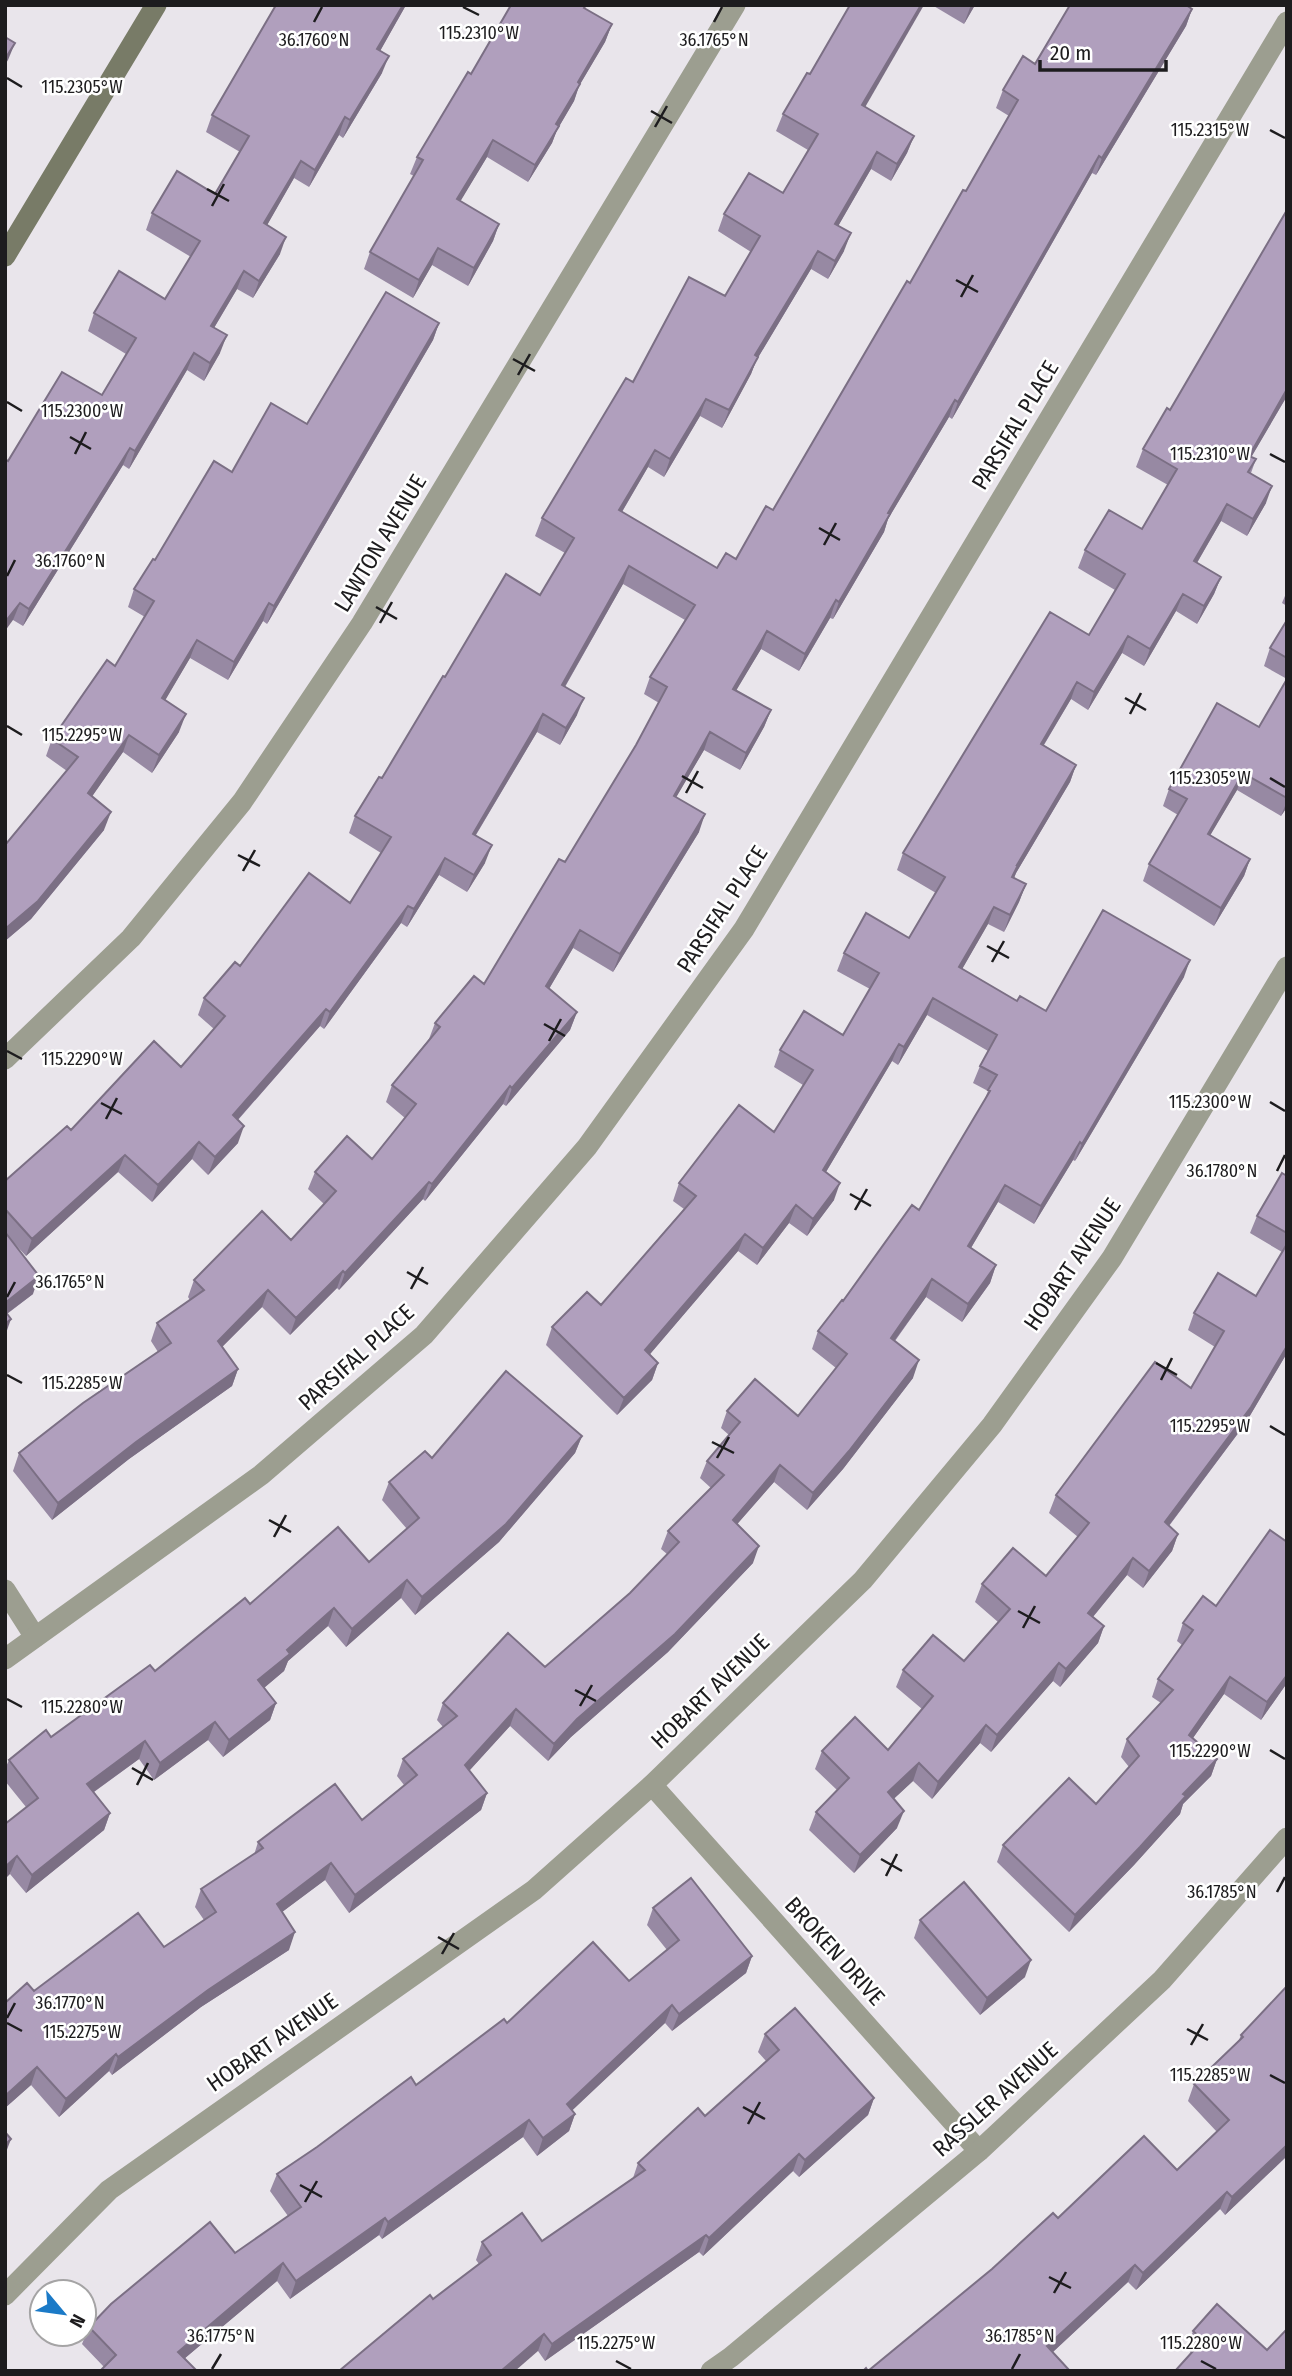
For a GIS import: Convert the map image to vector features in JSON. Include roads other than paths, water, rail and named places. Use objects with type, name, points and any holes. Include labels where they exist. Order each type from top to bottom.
[{"type":"street","points":[[5,256],[156,5]]},
{"type":"street","name":"LAWTON AVENUE","points":[[5,1059],[131,938],[242,802],[362,623],[735,5]]},
{"type":"street","name":"PARSIFAL PLACE","points":[[5,1659],[261,1475],[424,1335],[587,1147],[744,929],[1287,22]]},
{"type":"street","name":"HOBART AVENUE","points":[[5,2295],[109,2190],[534,1890],[652,1785],[863,1580],[992,1425],[1112,1258],[1287,967]]},
{"type":"street","points":[[5,1590],[35,1637]]},
{"type":"street","name":"BROKEN DRIVE","points":[[652,1785],[979,2151]]},
{"type":"street","name":"RASSLER AVENUE","points":[[711,2371],[979,2151],[1162,1980],[1287,1838]]}]
